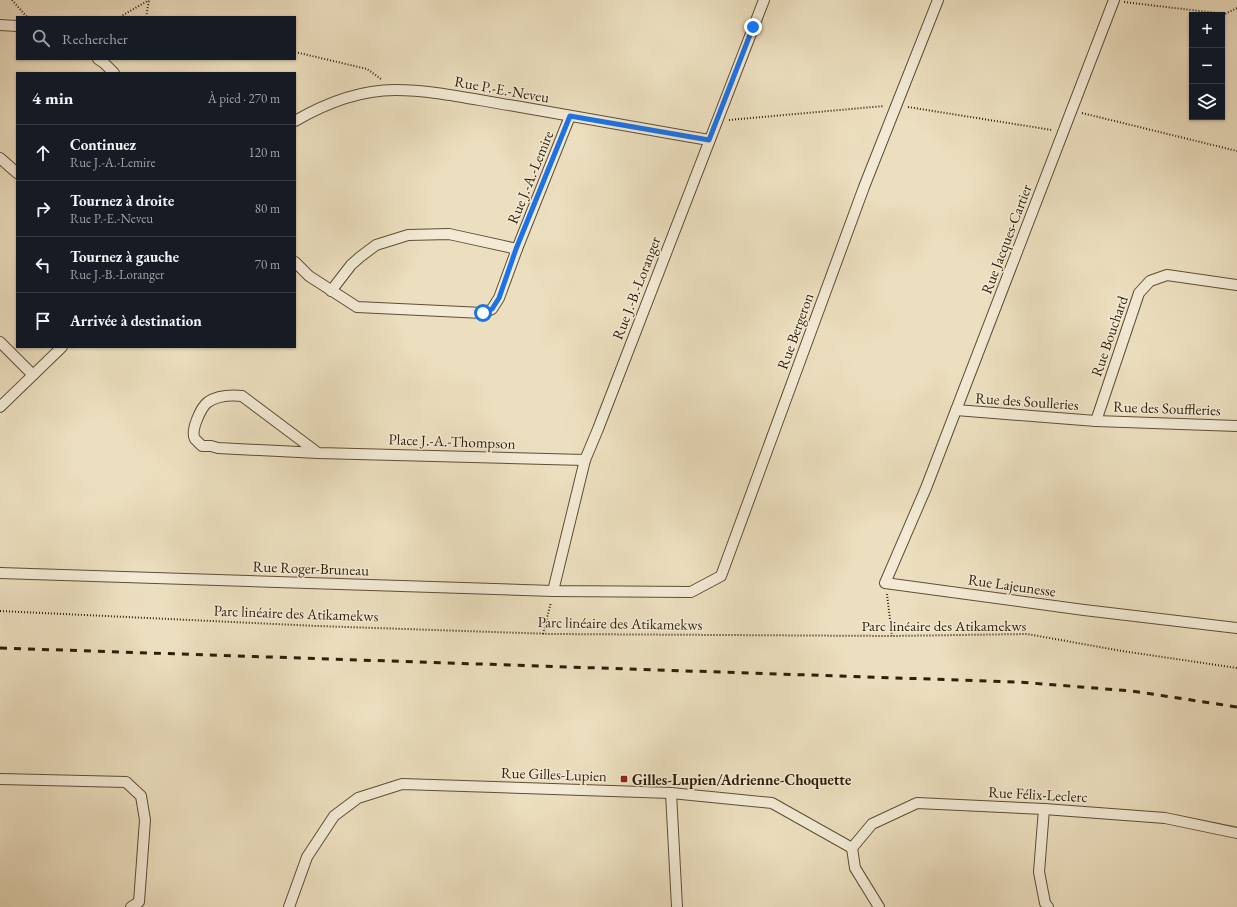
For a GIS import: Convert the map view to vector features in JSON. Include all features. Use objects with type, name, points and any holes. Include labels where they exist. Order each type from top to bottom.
[{"type":"street","name":"Rue J.-B.-Loranger","points":[[553,592],[585,460],[764,0]]},
{"type":"street","name":"Rue Bergeron","points":[[620,592],[691,592],[721,576],[864,187],[938,0]]},
{"type":"street","name":"Rue Jacques-Cartier","points":[[885,583],[926,488],[1114,0]]},
{"type":"street","points":[[0,25],[16,26]]},
{"type":"street","points":[[100,60],[113,72]]},
{"type":"street","name":"Rue P.-E.-Neveu","points":[[296,120],[337,100],[371,92],[395,90],[446,95],[709,140]]},
{"type":"street","name":"Rue J.-A.-Lemire","points":[[296,263],[309,276],[357,307],[483,313],[492,309],[499,298],[516,249],[570,116]]},
{"type":"street","points":[[0,158],[16,172]]},
{"type":"street","points":[[331,291],[351,265],[376,245],[408,235],[448,234],[516,249]]},
{"type":"street","name":"Rue Bouchard","points":[[1096,421],[1139,293],[1150,280],[1167,275],[1237,286]]},
{"type":"street","points":[[0,342],[34,375]]},
{"type":"street","points":[[0,407],[61,348]]},
{"type":"street","name":"Place J.-A.-Thompson","points":[[318,453],[242,396],[235,395],[216,398],[206,403],[195,423],[195,439],[202,446],[218,448],[318,453],[585,460]]},
{"type":"street","name":"Rue des Soulleries","points":[[956,410],[1096,421]]},
{"type":"street","name":"Rue des Souffleries","points":[[1096,421],[1237,426]]},
{"type":"street","name":"Rue Roger-Bruneau","points":[[0,573],[553,592],[620,592]]},
{"type":"street","name":"Rue Lajeunesse","points":[[885,583],[1084,610],[1237,628]]},
{"type":"street","points":[[0,779],[126,782],[141,796],[145,820],[139,902],[131,907]]},
{"type":"street","name":"Rue Gilles-Lupien","points":[[289,907],[307,857],[334,816],[358,798],[402,784],[671,793],[772,803],[852,848]]},
{"type":"street","points":[[671,793],[677,907]]},
{"type":"street","name":"Rue Félix-Leclerc","points":[[852,848],[872,824],[917,803],[1044,809],[1165,818],[1237,833]]},
{"type":"street","points":[[1044,809],[1039,872],[1045,903],[1048,907]]},
{"type":"street","points":[[852,848],[855,868],[879,907]]},
{"type":"path","points":[[12,0],[26,16]]},
{"type":"path","points":[[122,16],[149,0]]},
{"type":"path","points":[[146,16],[149,0]]},
{"type":"path","points":[[1114,0],[1225,14],[1237,8]]},
{"type":"path","points":[[296,52],[367,69],[395,90]]},
{"type":"path","points":[[1071,110],[1237,151]]},
{"type":"path","points":[[885,583],[892,636]]},
{"type":"path","points":[[543,634],[553,592]]},
{"type":"path","name":"Parc linéaire des Atikamekws","points":[[0,612],[309,626],[543,634],[892,636],[1027,634],[1122,651],[1237,668]]},
{"type":"railway","points":[[0,648],[1018,682],[1132,691],[1237,707]]},
{"type":"place","name":"Gilles-Lupien/Adrienne-Choquette","points":[[624,779]]},
{"type":"route","points":[[483,313],[492,309],[499,298],[516,249],[570,116],[709,140],[753,27]]}]
